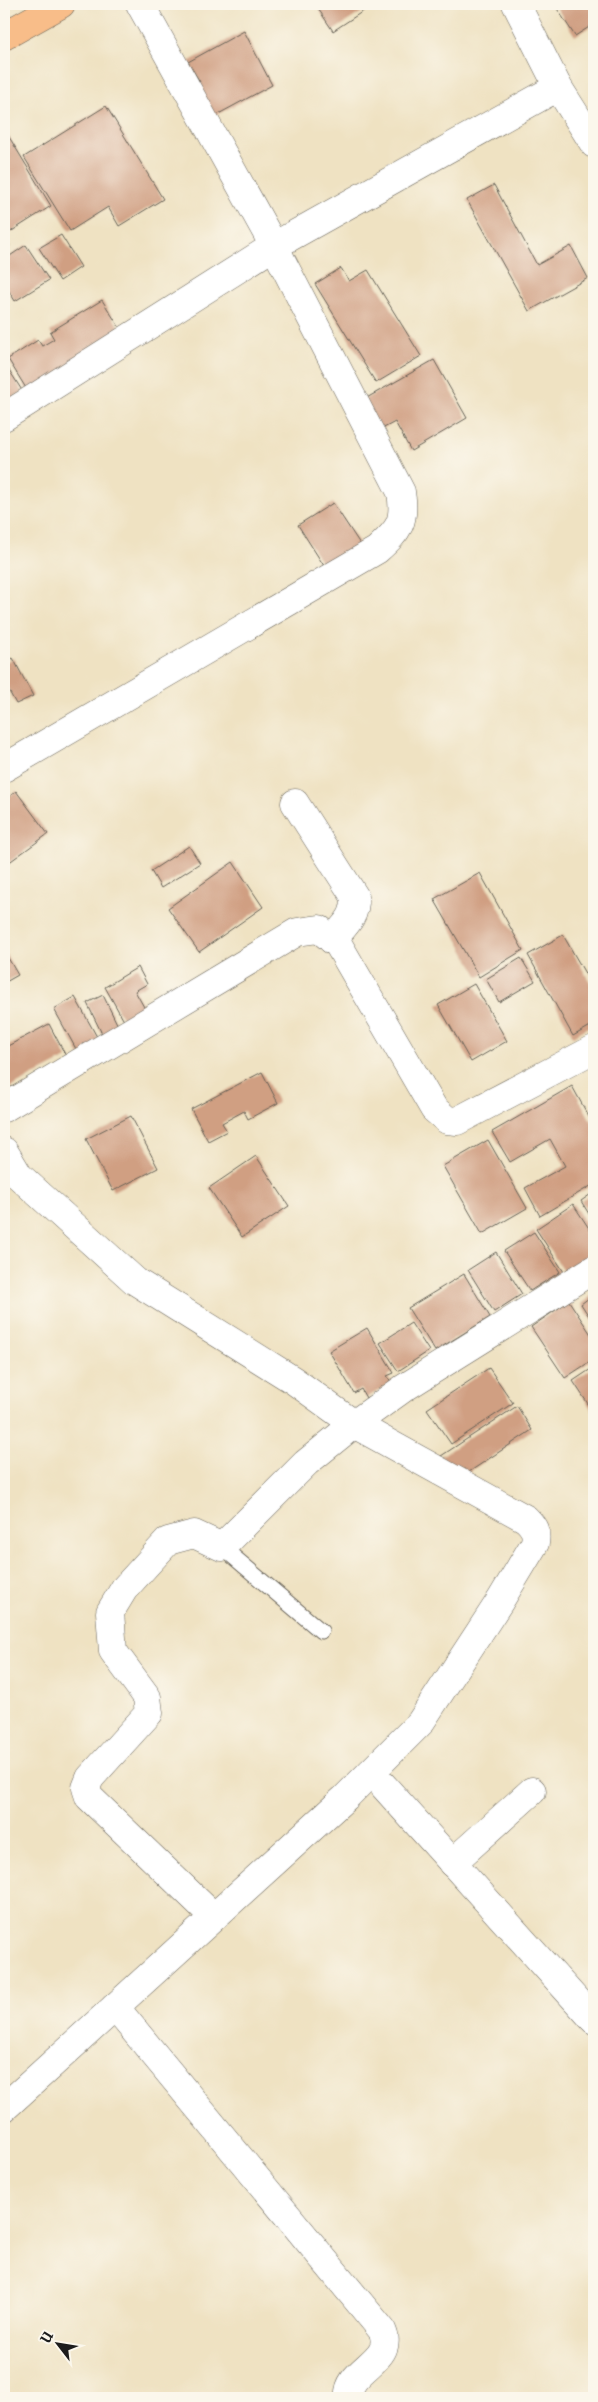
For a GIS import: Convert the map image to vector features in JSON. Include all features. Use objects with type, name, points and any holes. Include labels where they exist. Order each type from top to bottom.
[{"type":"main road","points":[[4,36],[60,4]]},
{"type":"street","points":[[4,768],[378,550],[395,534],[404,512],[401,492],[274,246],[140,4]]},
{"type":"street","points":[[516,4],[558,87],[594,144]]},
{"type":"street","points":[[4,417],[274,246],[558,87]]},
{"type":"street","points":[[295,803],[355,897],[356,909],[353,916],[332,940]]},
{"type":"street","points":[[4,1108],[297,932],[319,929],[338,944],[434,1109],[447,1120],[457,1121],[591,1059]]},
{"type":"street","points":[[4,1151],[19,1176],[135,1281],[293,1380],[354,1424],[526,1519],[534,1526],[537,1535],[535,1543],[500,1601],[420,1723],[371,1772],[4,2108]]},
{"type":"street","points":[[214,1917],[89,1797],[86,1788],[90,1778],[150,1713],[147,1698],[113,1650],[110,1612],[124,1589],[168,1541],[194,1534],[222,1547],[306,1462],[354,1424],[404,1388],[594,1269]]},
{"type":"street","points":[[371,1772],[594,2020]]},
{"type":"street","points":[[452,1863],[532,1791]]},
{"type":"street","points":[[115,2007],[382,2330],[386,2338],[382,2352],[352,2382],[348,2389],[349,2398]]},
{"type":"lane","points":[[222,1547],[321,1631]]},
{"type":"building","points":[[315,4],[374,4],[333,31]]},
{"type":"building","points":[[554,4],[594,4],[594,24],[575,36]]},
{"type":"building","points":[[244,31],[272,85],[211,118],[194,86],[200,82],[188,62]]},
{"type":"building","points":[[106,106],[163,199],[119,226],[108,207],[70,231],[24,157]]},
{"type":"building","points":[[6,132],[51,206],[4,236],[4,134]]},
{"type":"building","points":[[494,185],[537,265],[571,246],[588,278],[529,311],[467,200]]},
{"type":"building","points":[[61,235],[81,267],[60,281],[39,248]]},
{"type":"building","points":[[4,236],[10,246],[4,250]]},
{"type":"building","points":[[26,245],[49,280],[15,301],[4,283],[4,260]]},
{"type":"building","points":[[341,268],[349,281],[368,270],[421,356],[376,383],[315,284]]},
{"type":"building","points":[[102,300],[123,333],[29,393],[8,359],[38,340],[42,346],[54,339],[50,332]]},
{"type":"building","points":[[434,360],[467,418],[411,451],[395,422],[380,430],[363,400]]},
{"type":"building","points":[[4,362],[23,392],[4,404]]},
{"type":"building","points":[[333,503],[362,547],[326,569],[298,525]]},
{"type":"building","points":[[13,658],[33,696],[16,704],[4,682],[4,663]]},
{"type":"building","points":[[16,791],[48,834],[4,866],[4,801]]},
{"type":"building","points":[[189,846],[200,863],[161,888],[151,871]]},
{"type":"building","points":[[233,862],[263,907],[199,952],[168,908]]},
{"type":"building","points":[[480,873],[523,950],[479,977],[434,899]]},
{"type":"building","points":[[563,935],[594,989],[594,1024],[573,1036],[528,955]]},
{"type":"building","points":[[4,951],[18,975],[4,983]]},
{"type":"building","points":[[521,958],[535,981],[499,1002],[486,979]]},
{"type":"building","points":[[138,967],[147,984],[135,991],[149,1016],[128,1028],[105,987]]},
{"type":"building","points":[[474,984],[507,1041],[471,1062],[438,1005]]},
{"type":"building","points":[[103,995],[122,1034],[106,1042],[87,1003]]},
{"type":"building","points":[[75,997],[102,1046],[81,1058],[54,1009]]},
{"type":"building","points":[[49,1024],[67,1058],[4,1091],[4,1048]]},
{"type":"building","points":[[262,1072],[278,1103],[248,1119],[244,1111],[222,1123],[227,1131],[208,1141],[191,1109]]},
{"type":"building","points":[[572,1086],[594,1126],[594,1184],[540,1216],[525,1188],[565,1166],[550,1139],[510,1162],[492,1132]]},
{"type":"building","points":[[131,1116],[158,1168],[113,1191],[86,1139]]},
{"type":"building","points":[[488,1140],[527,1208],[482,1234],[443,1166]]},
{"type":"building","points":[[256,1156],[289,1206],[242,1237],[209,1188]]},
{"type":"building","points":[[594,1192],[594,1222],[581,1201]]},
{"type":"building","points":[[573,1204],[594,1236],[592,1254],[594,1257],[573,1276],[569,1268],[564,1272],[536,1229]]},
{"type":"building","points":[[534,1232],[560,1272],[530,1291],[504,1251]]},
{"type":"building","points":[[496,1252],[522,1294],[494,1312],[468,1270]]},
{"type":"building","points":[[464,1274],[490,1317],[435,1351],[408,1308]]},
{"type":"building","points":[[594,1294],[594,1324],[581,1304]]},
{"type":"building","points":[[569,1301],[594,1339],[594,1359],[565,1378],[531,1327]]},
{"type":"building","points":[[411,1323],[429,1351],[398,1371],[380,1343]]},
{"type":"building","points":[[367,1328],[394,1373],[387,1376],[392,1383],[366,1398],[361,1389],[354,1393],[329,1351]]},
{"type":"building","points":[[594,1367],[594,1413],[573,1381]]},
{"type":"building","points":[[489,1368],[513,1403],[451,1444],[427,1409]]},
{"type":"building","points":[[517,1406],[532,1430],[457,1480],[441,1456]]}]
